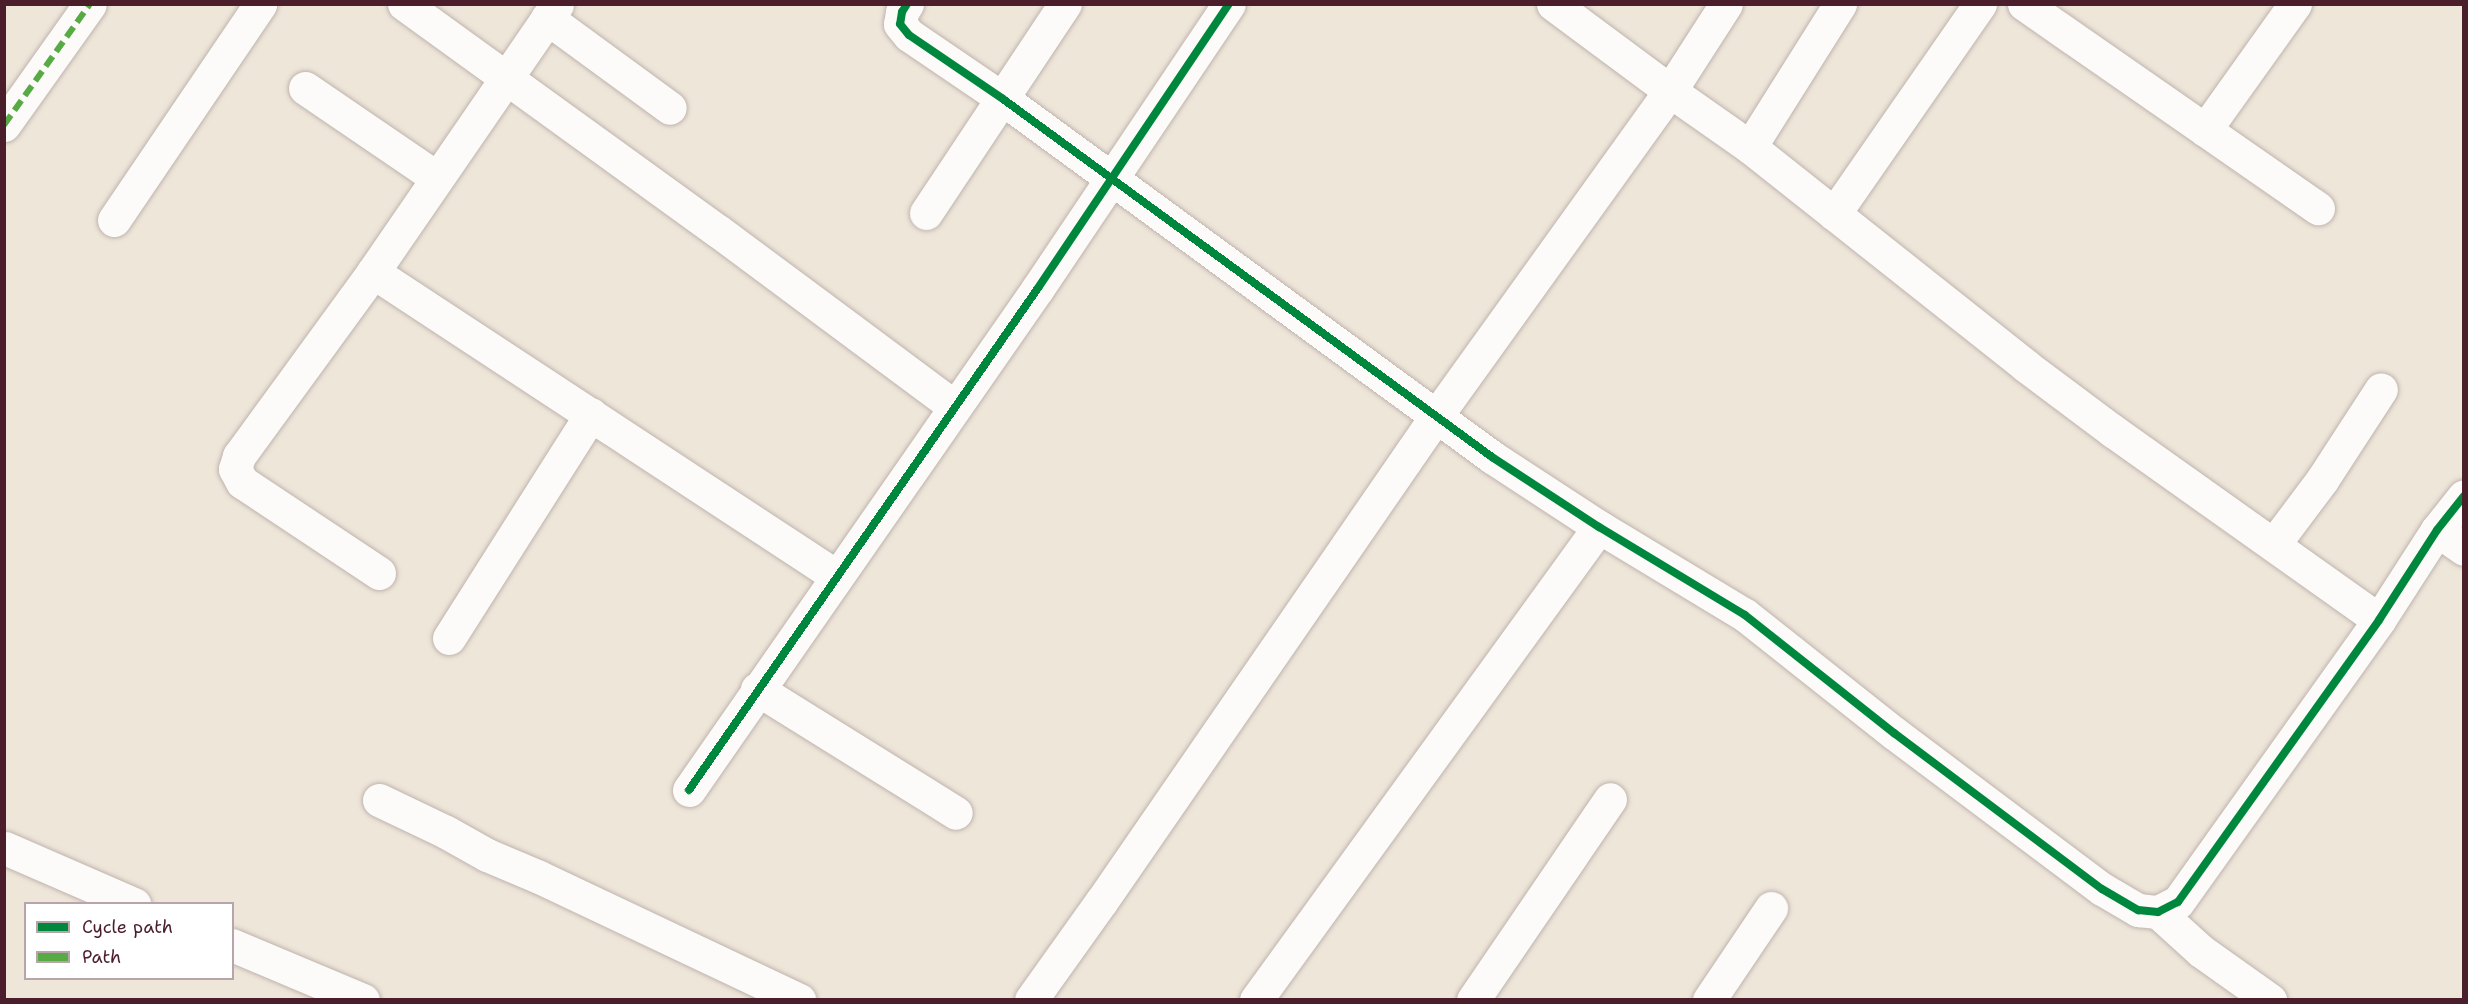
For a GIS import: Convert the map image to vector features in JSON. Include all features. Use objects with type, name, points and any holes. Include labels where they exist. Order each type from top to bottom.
[{"type":"street","points":[[4,125],[90,4]]},
{"type":"street","points":[[114,220],[260,4]]},
{"type":"street","points":[[404,4],[955,407]]},
{"type":"street","points":[[907,4],[902,12],[900,24],[909,35],[1003,99],[1111,181],[1492,457],[1599,527],[1745,615],[1894,733],[2102,889],[2138,910],[2157,912],[2178,902],[2379,621],[2437,530],[2463,496]]},
{"type":"street","points":[[926,213],[1065,4]]},
{"type":"street","points":[[689,790],[1111,181],[1229,4]]},
{"type":"street","points":[[1552,4],[1670,92],[1750,147],[2026,366],[2379,621]]},
{"type":"street","points":[[1031,999],[1101,902],[1437,415],[1670,92],[1726,4]]},
{"type":"street","points":[[1750,147],[1840,4]]},
{"type":"street","points":[[1834,214],[1980,4]]},
{"type":"street","points":[[2024,4],[2318,208]]},
{"type":"street","points":[[2205,130],[2295,4]]},
{"type":"street","points":[[379,573],[242,482],[235,469],[239,456],[373,272],[552,11],[670,108]]},
{"type":"street","points":[[305,88],[437,178]]},
{"type":"street","points":[[373,272],[836,576]]},
{"type":"street","points":[[2274,544],[2322,480],[2381,390]]},
{"type":"street","points":[[449,638],[591,414]]},
{"type":"street","points":[[1256,999],[1599,527]]},
{"type":"street","points":[[2437,530],[2463,549]]},
{"type":"street","points":[[757,689],[956,813]]},
{"type":"street","points":[[1473,999],[1610,799]]},
{"type":"street","points":[[380,800],[446,831],[488,855],[799,999]]},
{"type":"street","points":[[5,848],[132,902]]},
{"type":"street","points":[[1709,999],[1771,908]]},
{"type":"street","points":[[2157,912],[2201,951],[2270,999]]},
{"type":"street","points":[[234,946],[363,999]]},
{"type":"marked path","points":[[4,125],[90,4]]},
{"type":"cycle path","points":[[907,4],[902,12],[900,24],[909,35],[1003,99],[1492,457],[1599,527],[1745,615],[1894,733],[2102,889],[2138,910],[2158,912],[2178,902],[2379,620],[2437,530],[2464,496]]},
{"type":"cycle path","points":[[689,790],[1038,288],[1229,4]]}]
